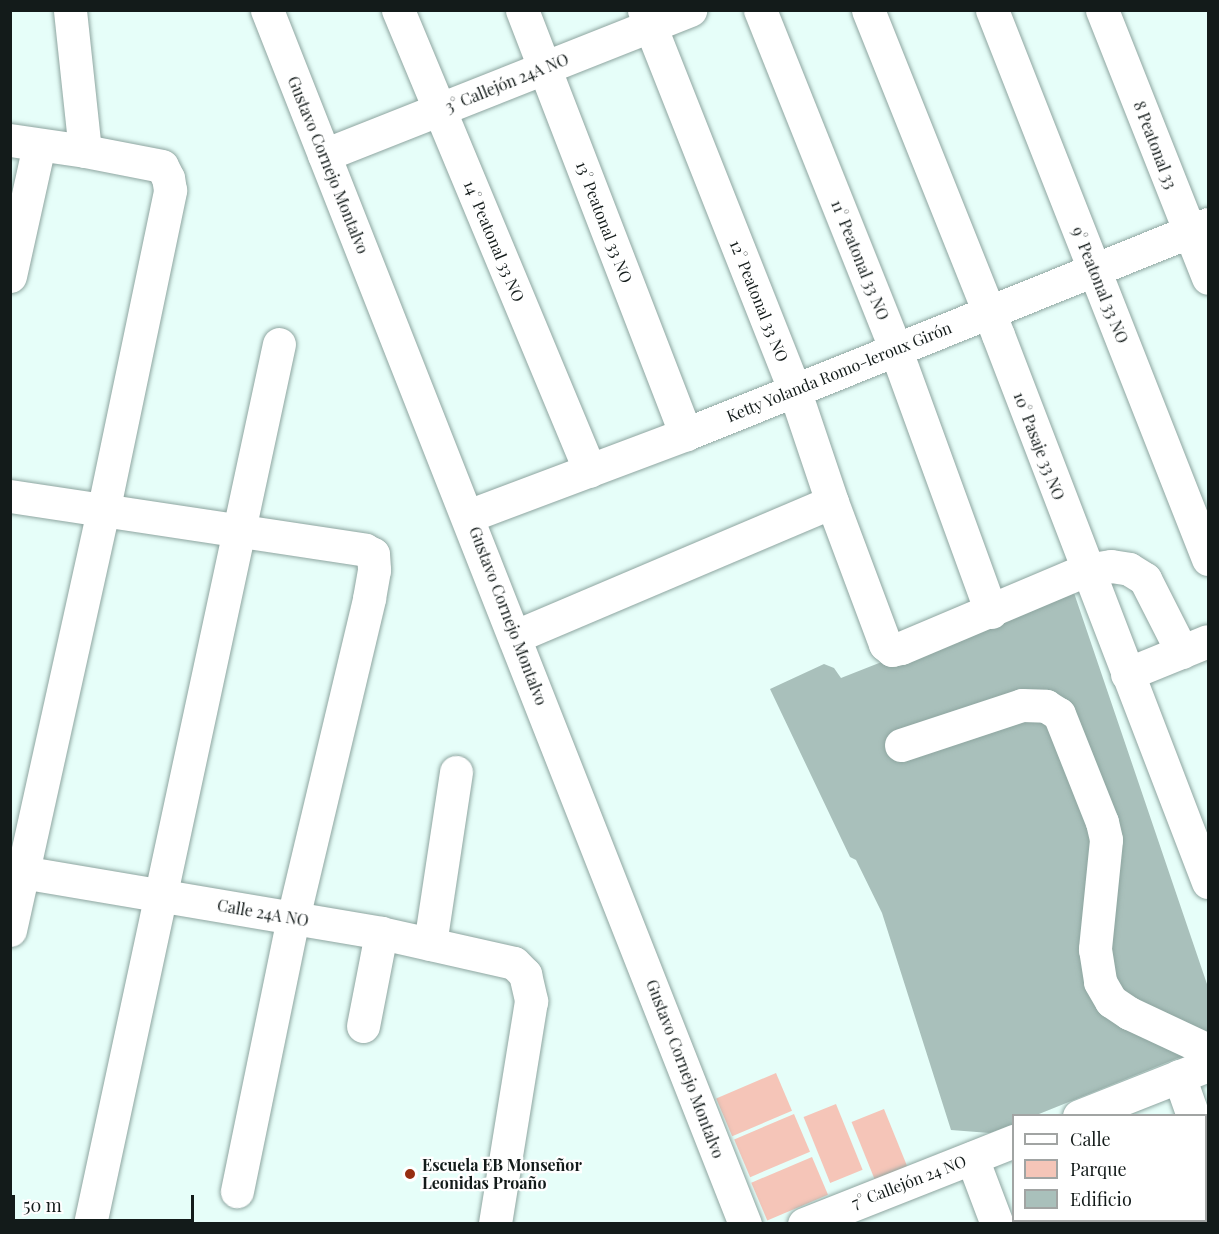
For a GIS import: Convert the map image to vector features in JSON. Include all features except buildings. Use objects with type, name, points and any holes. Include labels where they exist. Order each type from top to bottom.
[{"type":"street","points":[[70,10],[85,151]]},
{"type":"street","name":"Gustavo Cornejo Montalvo","points":[[267,10],[516,636],[745,1224]]},
{"type":"street","name":"14° Peatonal 33 NO","points":[[398,10],[590,471]]},
{"type":"street","name":"13° Peatonal 33 NO","points":[[522,10],[686,434]]},
{"type":"street","name":"3° Callejón 24A NO","points":[[324,155],[545,67],[647,18],[690,10]]},
{"type":"street","name":"11° Peatonal 33 NO","points":[[760,10],[895,348],[991,612]]},
{"type":"street","name":"10° Pasaje 33 NO","points":[[868,10],[1209,882]]},
{"type":"street","name":"9° Peatonal 33 NO","points":[[992,10],[1209,559]]},
{"type":"street","name":"8 Peatonal 33","points":[[1102,10],[1199,228],[1209,278]]},
{"type":"street","name":"12° Peatonal 33 NO","points":[[647,18],[794,389],[832,502],[885,644],[892,650],[901,648],[991,612]]},
{"type":"street","points":[[10,276],[25,142],[162,166],[168,178],[170,190],[103,512],[16,871],[10,930]]},
{"type":"street","name":"Ketty Yolanda Romo-leroux Girón","points":[[468,516],[686,434],[895,348],[1199,228]]},
{"type":"street","points":[[90,1224],[279,344]]},
{"type":"street","points":[[10,496],[103,512],[365,550],[373,554],[374,570],[369,599],[293,918],[237,1191]]},
{"type":"street","points":[[516,636],[832,502]]},
{"type":"street","points":[[991,612],[1086,570],[1111,566],[1129,569],[1144,579],[1195,647],[1127,674]]},
{"type":"street","points":[[901,745],[1022,705],[1046,706],[1059,714],[1102,822],[1106,840],[1095,949],[1100,982],[1111,1002],[1129,1013],[1209,1050]]},
{"type":"street","points":[[430,944],[456,772]]},
{"type":"street","name":"Calle 24A NO","points":[[16,871],[381,933],[514,963],[525,974],[531,1001],[495,1224]]},
{"type":"street","points":[[363,1026],[381,933]]},
{"type":"street","points":[[1084,1114],[1194,1070],[1194,1114]]},
{"type":"street","name":"7° Callejón 24 NO","points":[[804,1224],[873,1211],[972,1158],[1012,1142]]},
{"type":"street","points":[[972,1158],[997,1224]]},
{"type":"green space","points":[[776,1073],[792,1111],[732,1136],[716,1098]]},
{"type":"green space","points":[[836,1104],[863,1170],[830,1183],[804,1117]]},
{"type":"green space","points":[[884,1109],[911,1175],[878,1188],[852,1122]]},
{"type":"green space","points":[[794,1114],[810,1152],[750,1177],[734,1139]]},
{"type":"green space","points":[[812,1157],[828,1195],[767,1221],[751,1183]]},
{"type":"place","name":"Escuela EB Monseñor Leonidas Proaño","points":[[410,1174]]}]
